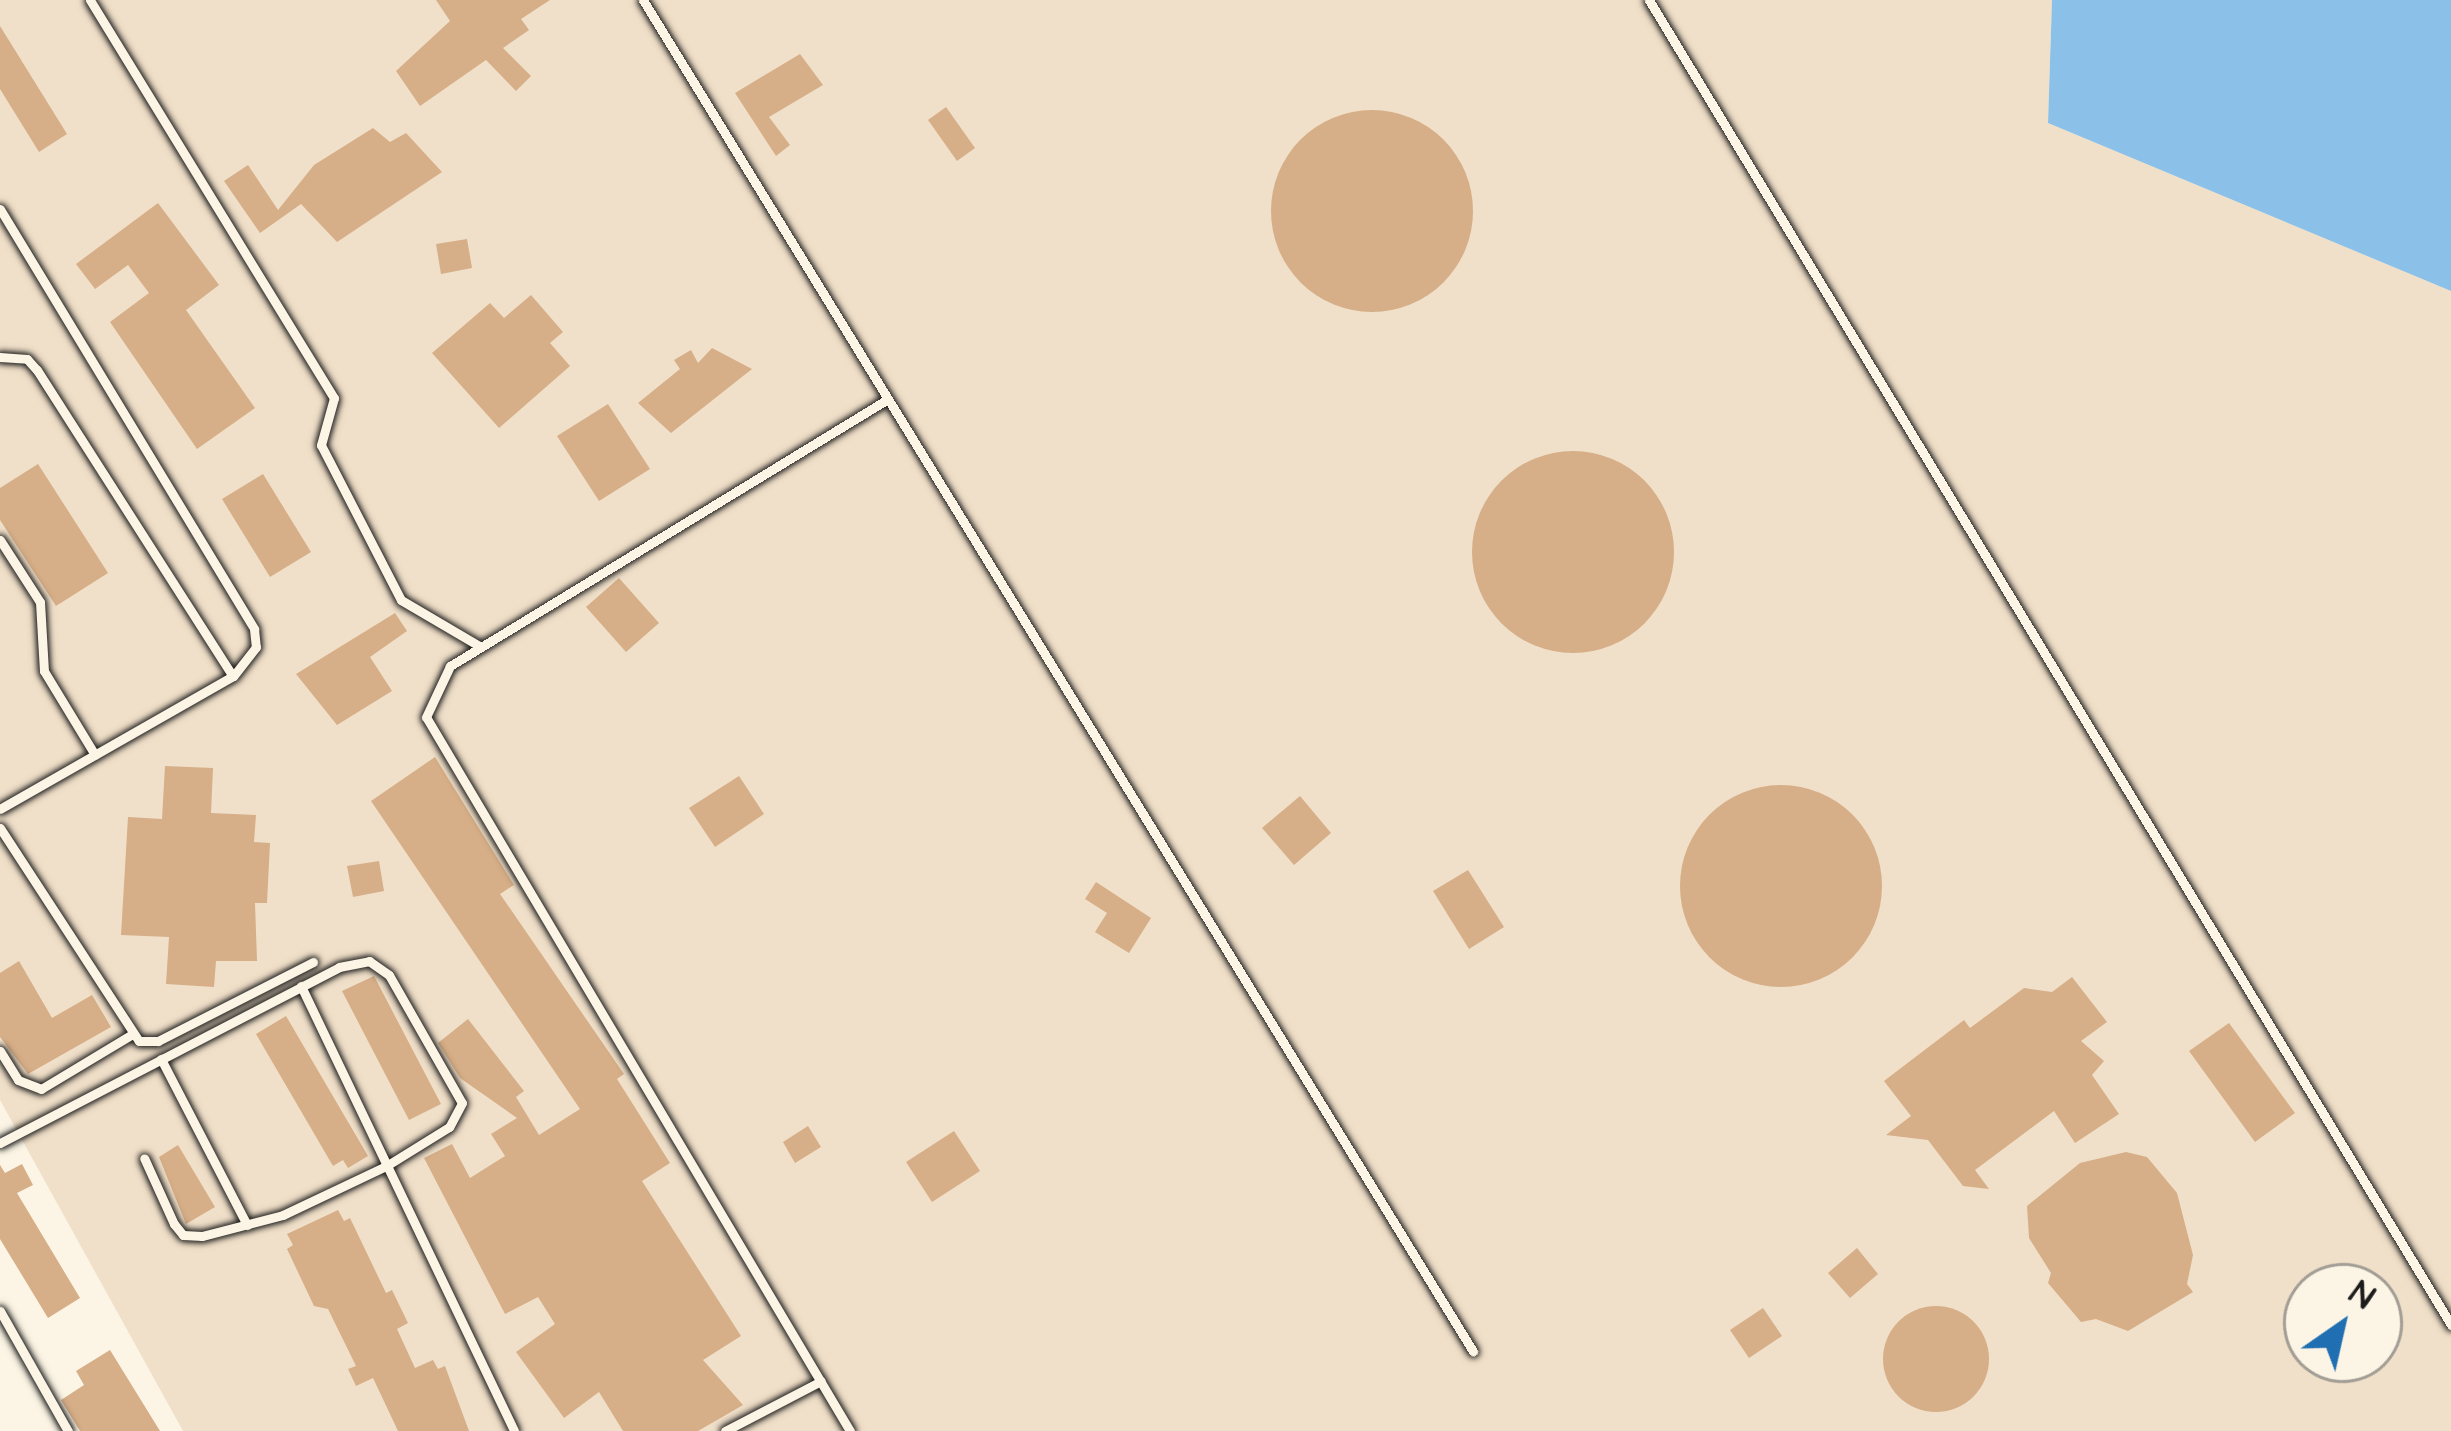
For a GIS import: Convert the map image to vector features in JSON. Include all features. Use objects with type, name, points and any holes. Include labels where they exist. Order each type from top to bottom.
[{"type":"lane","points":[[90,0],[334,398],[321,446],[401,600],[481,647]]},
{"type":"lane","points":[[643,0],[1473,1351]]},
{"type":"lane","points":[[1649,0],[2451,1325]]},
{"type":"lane","points":[[0,209],[254,629],[256,647],[233,676],[0,809]]},
{"type":"lane","points":[[0,358],[27,359],[37,370],[233,676]]},
{"type":"lane","points":[[850,1431],[426,717],[450,666],[888,399]]},
{"type":"lane","points":[[0,541],[40,602],[44,671],[95,755]]},
{"type":"lane","points":[[0,828],[131,1036]]},
{"type":"lane","points":[[0,1051],[18,1080],[41,1089],[131,1036],[158,1041],[314,962]]},
{"type":"lane","points":[[0,1143],[339,967],[379,963],[460,1094],[461,1110],[449,1127],[386,1166],[247,1225],[183,1234],[144,1158]]},
{"type":"lane","points":[[301,986],[514,1431]]},
{"type":"lane","points":[[161,1058],[247,1225]]},
{"type":"lane","points":[[0,1311],[68,1431]]},
{"type":"lane","points":[[725,1431],[821,1381]]},
{"type":"shaded area","points":[[0,0],[2052,0],[2048,123],[2451,291],[2451,1431],[183,1431],[0,1100]]},
{"type":"water","points":[[2052,0],[2451,0],[2451,291],[2048,123]]},
{"type":"building","points":[[436,0],[550,0],[521,19],[529,30],[503,48],[531,76],[516,91],[486,60],[420,106],[396,71],[450,21]]},
{"type":"building","points":[[0,26],[67,134],[39,152],[0,89]]},
{"type":"building","points":[[800,54],[823,85],[769,117],[790,145],[776,156],[735,93]]},
{"type":"building","points":[[946,107],[975,148],[957,161],[928,120]]},
{"type":"building","points":[[1372,110],[1411,118],[1443,140],[1465,172],[1473,211],[1465,250],[1443,282],[1411,304],[1372,312],[1333,304],[1301,282],[1279,250],[1271,211],[1279,172],[1301,140],[1333,118]]},
{"type":"building","points":[[373,128],[390,142],[406,133],[442,172],[337,242],[301,204],[260,233],[224,181],[248,165],[278,210],[314,165]]},
{"type":"building","points":[[158,203],[219,285],[186,310],[255,408],[197,449],[110,322],[149,293],[128,265],[95,289],[76,264]]},
{"type":"building","points":[[467,239],[472,268],[441,274],[436,244]]},
{"type":"building","points":[[531,295],[563,332],[550,343],[570,366],[499,428],[432,353],[490,303],[504,318]]},
{"type":"building","points":[[712,348],[752,369],[671,433],[638,403],[680,369],[674,360],[691,350],[698,363]]},
{"type":"building","points":[[608,404],[650,469],[599,501],[557,436]]},
{"type":"building","points":[[1573,451],[1612,458],[1645,480],[1667,513],[1674,552],[1667,591],[1645,624],[1612,646],[1573,653],[1534,646],[1501,624],[1479,591],[1472,552],[1479,513],[1501,480],[1534,458]]},
{"type":"building","points":[[38,464],[108,573],[56,606],[0,520],[0,488]]},
{"type":"building","points":[[263,474],[311,552],[270,577],[222,499]]},
{"type":"building","points":[[619,578],[659,623],[626,652],[586,607]]},
{"type":"building","points":[[395,613],[407,631],[370,657],[392,691],[337,725],[296,674]]},
{"type":"building","points":[[435,757],[514,885],[500,894],[624,1074],[617,1079],[670,1163],[642,1181],[741,1336],[703,1360],[743,1405],[698,1431],[623,1431],[599,1392],[564,1418],[516,1352],[555,1324],[538,1297],[505,1314],[424,1158],[452,1144],[470,1178],[505,1156],[491,1134],[517,1118],[460,1078],[438,1043],[468,1019],[524,1091],[516,1097],[539,1135],[580,1109],[371,801]]},
{"type":"building","points":[[165,766],[213,768],[211,813],[256,815],[254,842],[270,843],[267,903],[255,903],[257,961],[216,961],[214,987],[166,984],[169,937],[121,935],[128,817],[162,819]]},
{"type":"building","points":[[739,776],[764,814],[715,847],[689,808]]},
{"type":"building","points":[[1781,785],[1820,793],[1852,815],[1874,847],[1882,886],[1874,925],[1852,957],[1820,979],[1781,987],[1742,979],[1710,957],[1688,925],[1680,886],[1688,847],[1710,815],[1742,793]]},
{"type":"building","points":[[1300,796],[1331,833],[1294,865],[1262,828]]},
{"type":"building","points":[[379,861],[384,891],[353,897],[347,866]]},
{"type":"building","points":[[1468,870],[1504,927],[1469,949],[1433,891]]},
{"type":"building","points":[[1096,882],[1151,918],[1129,953],[1095,932],[1107,913],[1085,899]]},
{"type":"building","points":[[19,961],[52,1018],[92,995],[111,1027],[28,1074],[0,1037],[0,973]]},
{"type":"building","points":[[374,976],[441,1104],[409,1120],[342,991]]},
{"type":"building","points":[[2072,977],[2107,1022],[2081,1041],[2104,1061],[2092,1075],[2119,1114],[2075,1143],[2054,1111],[1975,1170],[1989,1189],[1963,1186],[1928,1140],[1886,1135],[1911,1116],[1884,1081],[1964,1020],[1970,1028],[2024,988],[2052,992]]},
{"type":"building","points":[[286,1016],[368,1156],[348,1168],[343,1160],[333,1166],[256,1034]]},
{"type":"building","points":[[2229,1023],[2295,1113],[2255,1142],[2189,1051]]},
{"type":"building","points":[[808,1126],[821,1147],[795,1163],[783,1142]]},
{"type":"building","points":[[954,1131],[980,1171],[932,1202],[906,1162]]},
{"type":"building","points":[[178,1145],[215,1207],[186,1224],[159,1157]]},
{"type":"building","points":[[2126,1152],[2147,1157],[2177,1193],[2193,1255],[2187,1284],[2193,1292],[2128,1331],[2096,1319],[2081,1322],[2048,1283],[2051,1273],[2029,1238],[2027,1206],[2080,1163]]},
{"type":"building","points":[[22,1164],[33,1185],[17,1193],[80,1298],[48,1318],[0,1239],[0,1165],[5,1173]]},
{"type":"building","points":[[338,1210],[344,1221],[350,1218],[386,1293],[392,1290],[408,1323],[397,1329],[415,1368],[433,1360],[438,1369],[445,1366],[469,1431],[398,1431],[373,1378],[356,1386],[348,1369],[356,1366],[328,1309],[314,1306],[287,1249],[293,1245],[287,1234]]},
{"type":"building","points":[[1857,1248],[1878,1274],[1850,1298],[1828,1273]]},
{"type":"building","points":[[1936,1306],[1956,1310],[1973,1322],[1985,1339],[1989,1359],[1985,1379],[1973,1396],[1956,1408],[1936,1412],[1916,1408],[1899,1396],[1887,1379],[1883,1359],[1887,1339],[1899,1322],[1916,1310]]},
{"type":"building","points":[[1763,1308],[1782,1336],[1749,1358],[1730,1330]]},
{"type":"building","points":[[110,1350],[160,1431],[80,1431],[61,1400],[84,1385],[76,1371]]}]
